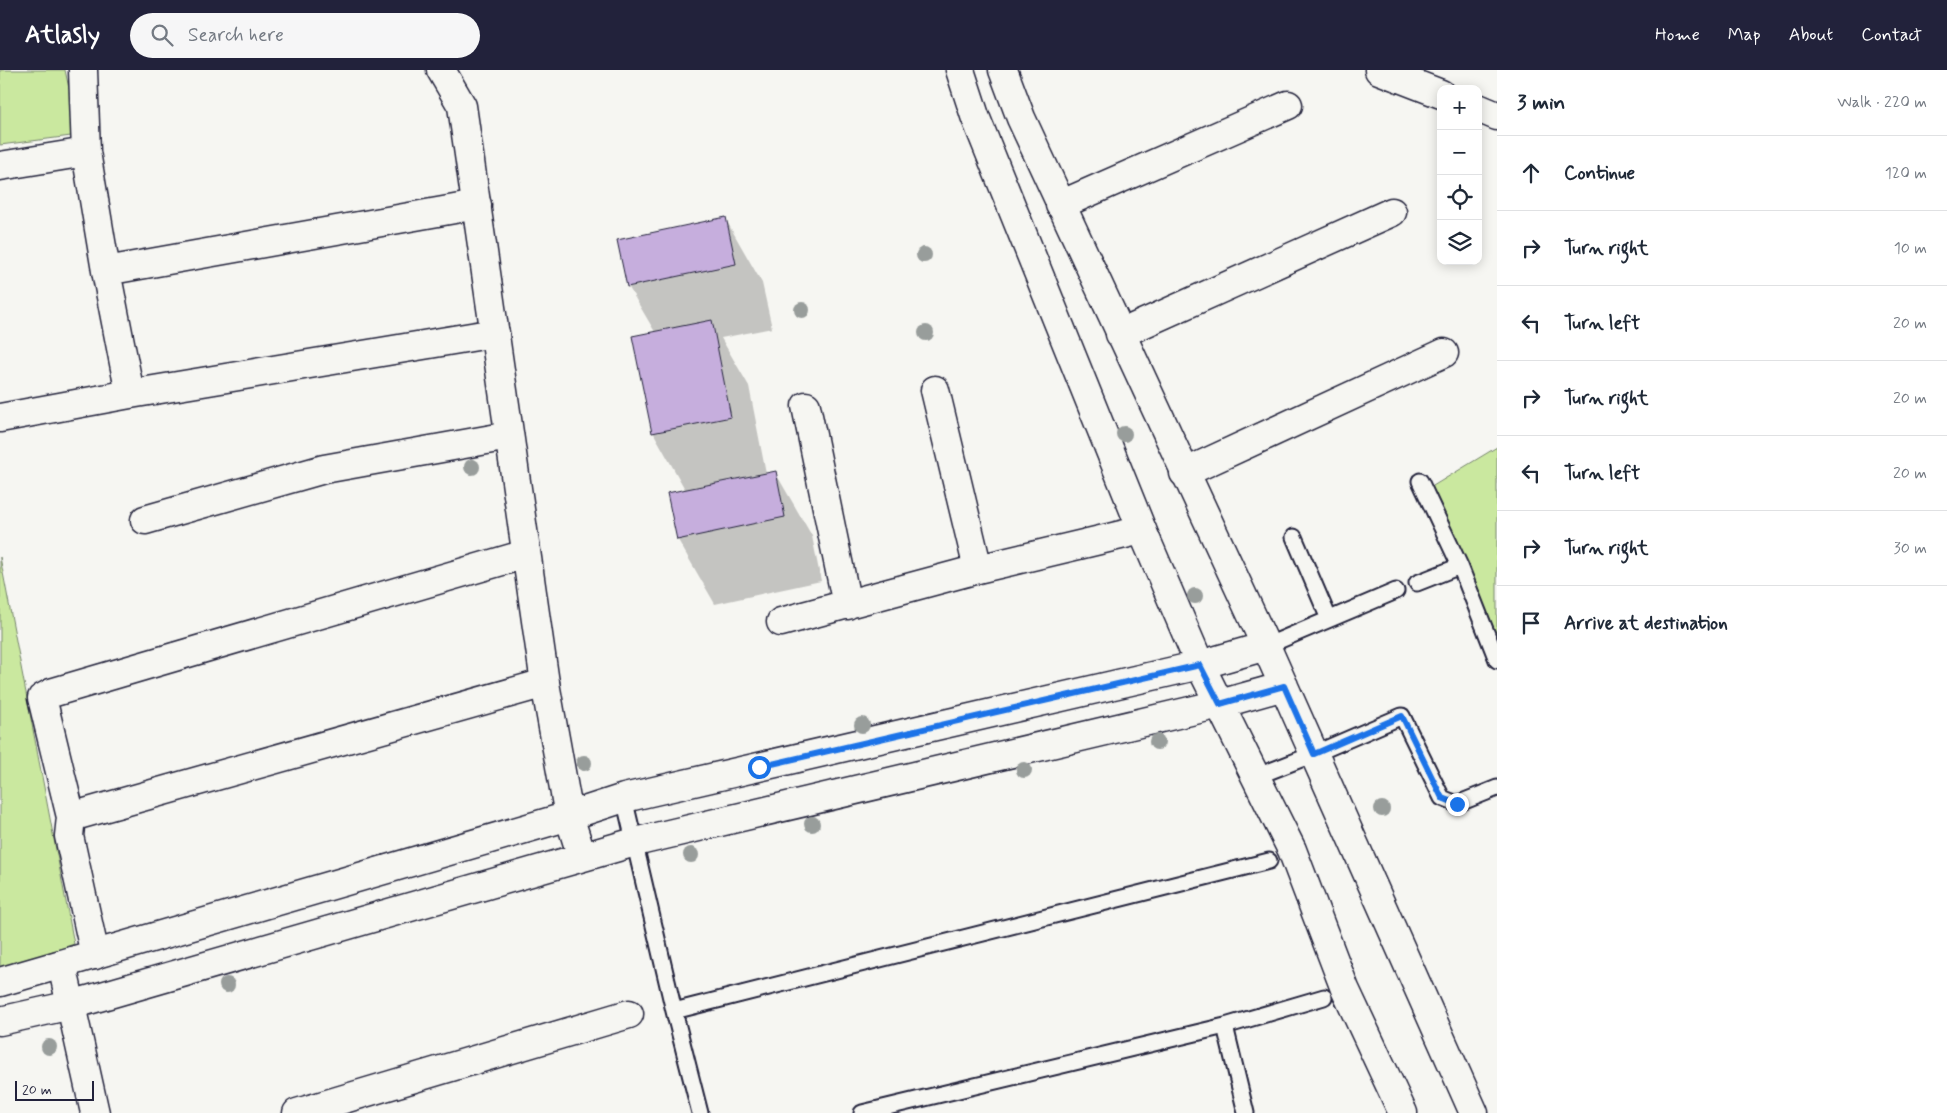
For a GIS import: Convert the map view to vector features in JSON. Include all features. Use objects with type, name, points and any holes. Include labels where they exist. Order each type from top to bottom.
[{"type":"street","points":[[83,70],[86,152],[106,271],[130,394]]},
{"type":"street","points":[[441,70],[462,106],[545,683],[569,816],[582,857]]},
{"type":"street","points":[[960,70],[976,116],[1142,530],[1200,665],[1292,850],[1345,989],[1404,1113]]},
{"type":"street","points":[[1003,70],[1021,118],[1060,205],[1266,646],[1474,1113]]},
{"type":"street","points":[[1379,70],[1437,92]]},
{"type":"street","points":[[1060,205],[1288,105]]},
{"type":"street","points":[[1482,110],[1497,116]]},
{"type":"street","points":[[0,166],[86,152]]},
{"type":"street","points":[[106,271],[476,205]]},
{"type":"street","points":[[1120,334],[1392,212]]},
{"type":"street","points":[[0,418],[130,394],[495,333]]},
{"type":"street","points":[[1184,473],[1444,353]]},
{"type":"street","points":[[935,390],[978,569]]},
{"type":"street","points":[[806,406],[847,605]]},
{"type":"street","points":[[145,520],[324,469],[509,436]]},
{"type":"street","points":[[781,622],[978,569],[1142,530]]},
{"type":"street","points":[[95,955],[69,836],[71,817],[42,698],[51,693],[526,554]]},
{"type":"street","points":[[0,982],[569,816],[624,798],[1200,665],[1266,646]]},
{"type":"street","points":[[71,817],[545,683]]},
{"type":"street","points":[[0,1021],[71,1005],[635,842],[1220,704],[1284,686]]},
{"type":"street","points":[[62,964],[95,1113]]},
{"type":"street","points":[[297,1113],[629,1014]]},
{"type":"lane","points":[[1420,480],[1460,566],[1497,660]]},
{"type":"lane","points":[[1294,537],[1328,619]]},
{"type":"lane","points":[[1417,583],[1460,566]]},
{"type":"lane","points":[[1266,646],[1396,591]]},
{"type":"lane","points":[[1255,777],[1402,716],[1442,798],[1457,804],[1497,788]]},
{"type":"lane","points":[[624,798],[700,1113]]},
{"type":"lane","points":[[674,1011],[1269,860]]},
{"type":"lane","points":[[862,1113],[1225,1026],[1324,997]]},
{"type":"lane","points":[[1225,1026],[1246,1113]]},
{"type":"green space","points":[[0,70],[65,70],[79,135],[0,145]]},
{"type":"green space","points":[[1497,447],[1497,642],[1428,489]]},
{"type":"green space","points":[[0,557],[74,944],[0,969]]},
{"type":"building","points":[[726,217],[736,264],[627,287],[617,240]]},
{"type":"building","points":[[712,320],[731,417],[652,433],[632,336]]},
{"type":"building","points":[[776,471],[785,517],[677,540],[667,493]]},
{"type":"route","points":[[759,767],[1200,665],[1220,704],[1284,686],[1314,754],[1402,716],[1442,798],[1457,804]]}]
